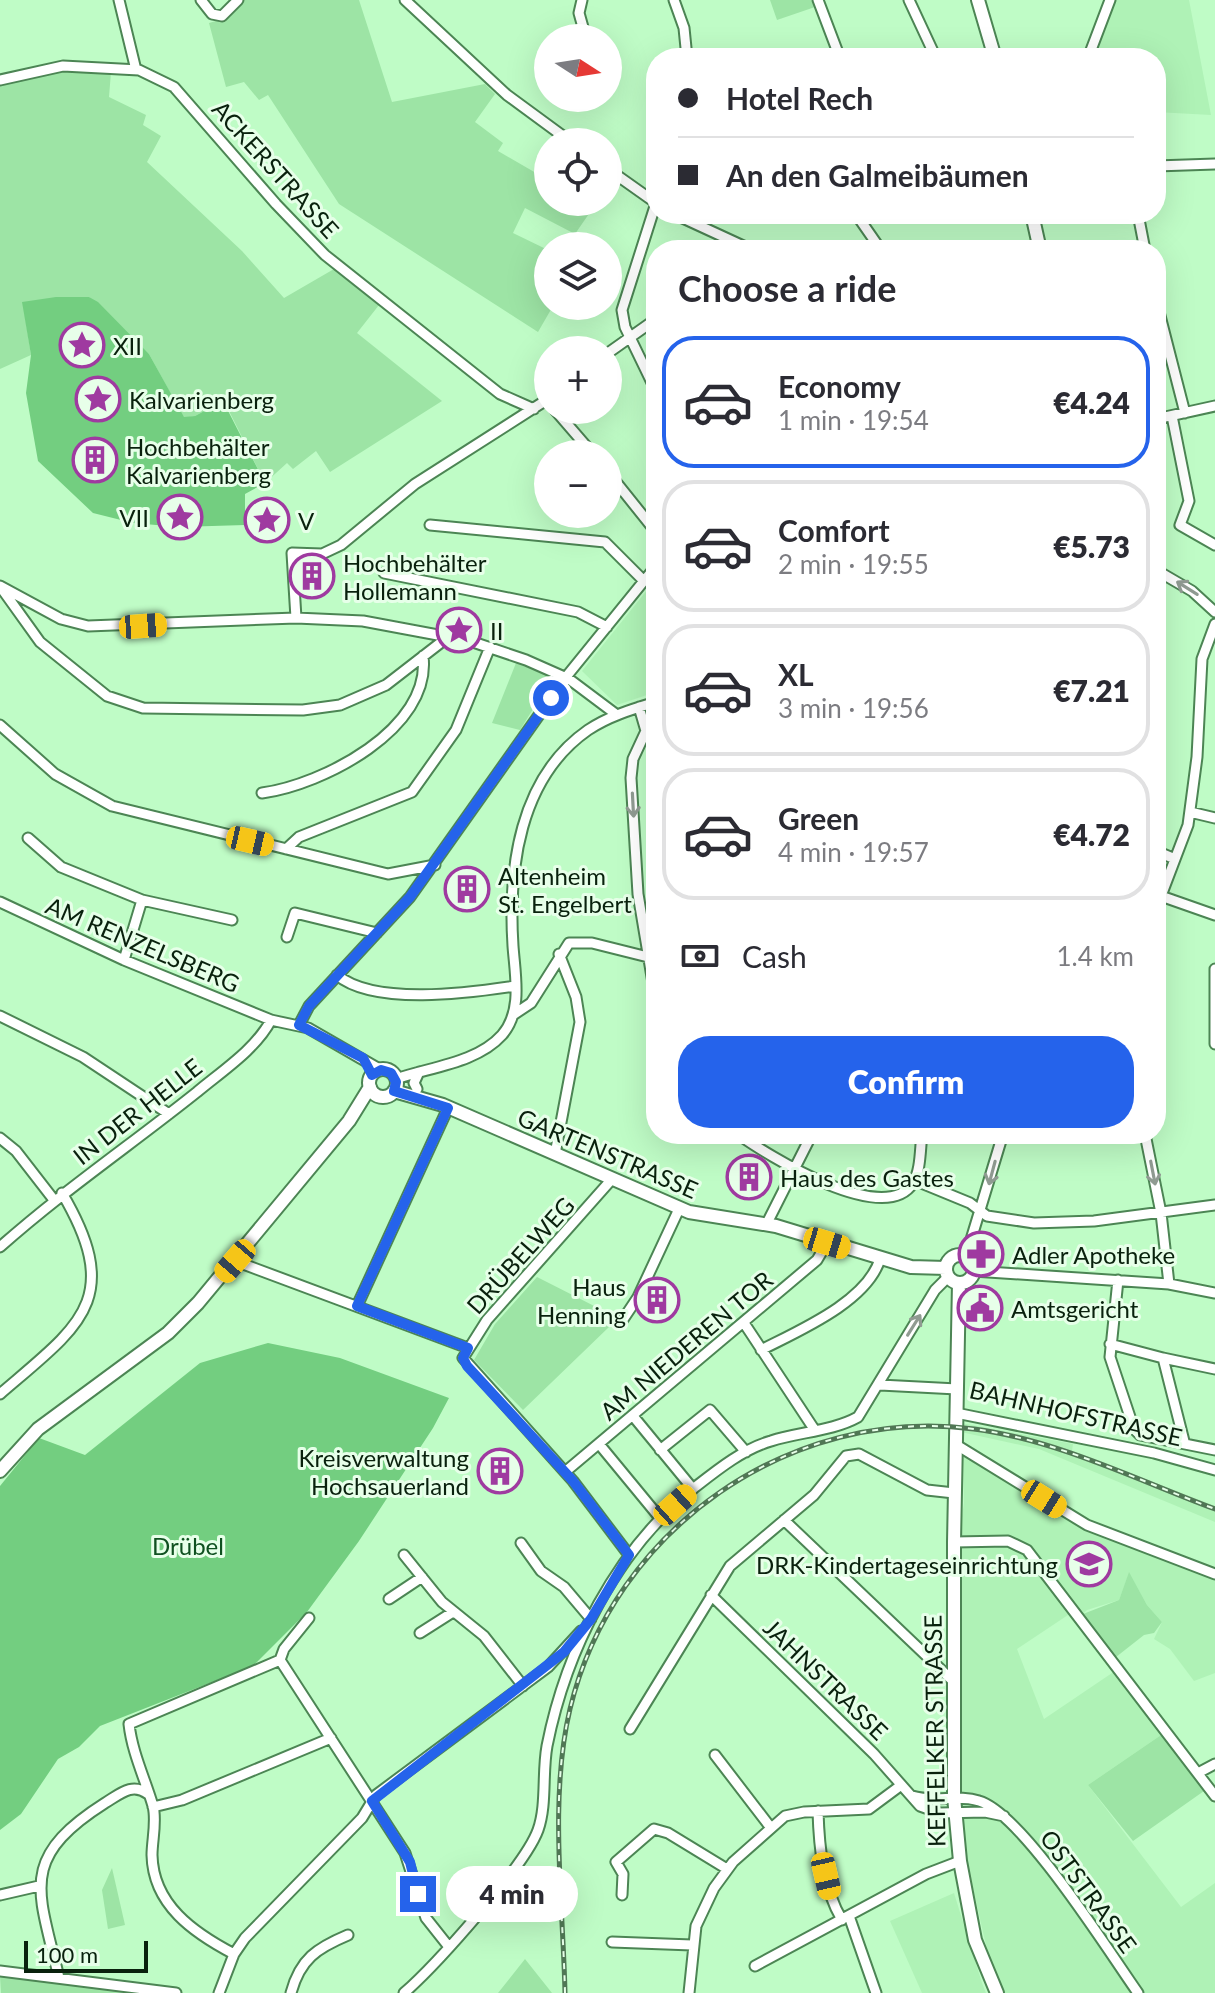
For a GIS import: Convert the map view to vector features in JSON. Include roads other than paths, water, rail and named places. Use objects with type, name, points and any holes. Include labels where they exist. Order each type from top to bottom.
[{"type":"street","points":[[119,0],[136,70]]},
{"type":"street","points":[[201,0],[212,14],[222,16],[238,0]]},
{"type":"street","points":[[405,0],[507,95],[552,128]]},
{"type":"street","points":[[582,0],[579,13],[582,24]]},
{"type":"street","points":[[674,0],[684,28],[686,48]]},
{"type":"street","points":[[818,0],[836,48]]},
{"type":"street","points":[[909,0],[931,48]]},
{"type":"street","points":[[978,0],[992,48]]},
{"type":"street","points":[[1092,48],[1110,0]]},
{"type":"street","name":"ACKERSTRASSE","points":[[0,80],[60,66],[136,70],[182,93],[276,204],[325,255],[500,394],[534,409]]},
{"type":"street","points":[[1166,166],[1215,164]]},
{"type":"street","points":[[622,179],[646,196]]},
{"type":"street","points":[[646,369],[624,321],[623,303],[649,224]]},
{"type":"street","points":[[696,224],[730,240]]},
{"type":"street","points":[[622,342],[646,325]]},
{"type":"street","points":[[1166,339],[1185,413]]},
{"type":"street","points":[[1166,417],[1215,406]]},
{"type":"street","points":[[296,618],[292,553],[322,554],[336,549],[415,484],[534,409]]},
{"type":"street","points":[[1172,416],[1189,501],[1180,525],[1215,545]]},
{"type":"street","points":[[567,424],[581,440]]},
{"type":"street","points":[[622,490],[646,520]]},
{"type":"street","points":[[430,525],[605,542],[643,580]]},
{"type":"street","points":[[384,573],[582,613],[607,627]]},
{"type":"street","points":[[1166,576],[1192,591],[1215,612]]},
{"type":"street","points":[[299,1025],[309,1006],[435,865],[566,677],[646,577]]},
{"type":"street","points":[[0,586],[66,621],[88,626],[296,618],[356,620],[448,637],[490,647],[566,677],[617,715]]},
{"type":"street","points":[[0,586],[31,634],[46,648],[107,696],[143,708],[303,710],[340,705],[386,685],[448,637]]},
{"type":"street","points":[[1166,878],[1190,812],[1201,664],[1207,639],[1215,624]]},
{"type":"street","points":[[286,849],[299,837],[412,792],[456,730],[490,647]]},
{"type":"street","points":[[262,793],[312,782],[347,763],[380,738],[404,713],[421,687],[425,676],[423,656]]},
{"type":"street","points":[[349,1121],[395,1084],[421,1071],[486,1048],[504,1032],[513,1015],[515,986],[512,897],[522,825],[532,801],[555,765],[576,741],[597,725],[646,705]]},
{"type":"street","points":[[639,707],[646,731],[633,759],[631,778],[646,913]]},
{"type":"street","points":[[0,725],[55,774],[112,806],[394,875],[435,865]]},
{"type":"street","points":[[1190,812],[1215,818]]},
{"type":"street","points":[[28,838],[61,867],[142,900],[232,920]]},
{"type":"street","points":[[1166,855],[1175,859]]},
{"type":"street","points":[[1166,898],[1215,915]]},
{"type":"street","points":[[124,960],[142,900]]},
{"type":"street","name":"AM RENZELSBERG","points":[[0,902],[124,960],[271,1020]]},
{"type":"street","points":[[287,937],[295,913],[377,933]]},
{"type":"street","points":[[513,1015],[531,1003],[559,954],[569,943],[581,942],[646,957]]},
{"type":"street","points":[[555,1154],[580,1022],[576,997],[559,954]]},
{"type":"street","points":[[1215,969],[1215,1044]]},
{"type":"street","points":[[337,975],[354,986],[388,993],[515,986]]},
{"type":"street","points":[[0,1016],[83,1057],[169,1114]]},
{"type":"street","points":[[271,1020],[299,1025],[363,1058],[381,1097]]},
{"type":"street","name":"IN DER HELLE","points":[[0,1247],[58,1197],[169,1114],[261,1037],[271,1020]]},
{"type":"street","points":[[0,1471],[38,1429],[168,1333],[235,1261],[349,1121],[374,1078],[388,1071],[395,1084]]},
{"type":"street","points":[[417,1089],[414,1081],[421,1071]]},
{"type":"street","name":"GARTENSTRASSE","points":[[395,1084],[417,1089],[445,1107]]},
{"type":"street","name":"GARTENSTRASSE","points":[[395,1084],[679,1209],[720,1219],[766,1225],[880,1259],[951,1276]]},
{"type":"street","points":[[357,1306],[445,1107]]},
{"type":"street","points":[[0,1138],[16,1151],[82,1227],[90,1252],[91,1270],[85,1306],[72,1332],[0,1394]]},
{"type":"street","points":[[754,1144],[827,1185],[877,1197],[901,1192],[914,1180],[920,1144]]},
{"type":"street","points":[[766,1225],[807,1144]]},
{"type":"street","points":[[966,1256],[982,1213],[1000,1144]]},
{"type":"street","points":[[1147,1144],[1161,1213],[1169,1284]]},
{"type":"street","name":"DRÜBELWEG","points":[[565,1472],[463,1361],[468,1348],[495,1311],[612,1179]]},
{"type":"street","points":[[914,1180],[970,1203],[982,1213],[1045,1223],[1215,1205]]},
{"type":"street","points":[[622,1321],[638,1297],[679,1209]]},
{"type":"street","name":"AM NIEDEREN TOR","points":[[565,1472],[821,1257],[827,1243]]},
{"type":"street","points":[[404,1993],[449,1947],[539,1829],[550,1734],[568,1673],[591,1619],[629,1555],[660,1518],[693,1489],[746,1452],[858,1417],[938,1285],[951,1276],[967,1280],[973,1271],[972,1262],[966,1256]]},
{"type":"street","points":[[951,1276],[951,1258],[966,1256]]},
{"type":"street","points":[[761,1350],[843,1304],[873,1275],[880,1259]]},
{"type":"street","points":[[235,1261],[468,1348]]},
{"type":"street","points":[[973,1271],[1169,1284],[1215,1293]]},
{"type":"street","name":"BAHNHOFSTRASSE","points":[[951,1276],[956,1413],[1164,1455],[1215,1470]]},
{"type":"street","points":[[1118,1280],[1110,1344],[1111,1362],[1138,1433],[1215,1450]]},
{"type":"street","points":[[744,1323],[814,1429]]},
{"type":"street","points":[[1110,1344],[1215,1369]]},
{"type":"street","points":[[1163,1358],[1184,1441]]},
{"type":"street","points":[[880,1385],[957,1389]]},
{"type":"street","points":[[660,1450],[710,1410],[746,1452]]},
{"type":"street","name":"KEFFELKER STRASSE","points":[[956,1413],[954,1806],[960,1861],[975,1940],[997,1993]]},
{"type":"street","points":[[633,1416],[693,1489]]},
{"type":"street","points":[[599,1444],[660,1518]]},
{"type":"street","points":[[955,1444],[1087,1525],[1215,1574]]},
{"type":"street","points":[[630,1729],[735,1561],[819,1489],[846,1456],[853,1453],[930,1491],[954,1493]]},
{"type":"street","points":[[565,1472],[629,1555]]},
{"type":"street","points":[[784,1520],[954,1682]]},
{"type":"street","points":[[954,1542],[1008,1541],[1027,1550],[1215,1796]]},
{"type":"street","points":[[521,1543],[543,1574],[564,1587],[591,1619]]},
{"type":"street","points":[[404,1555],[453,1612],[484,1636],[523,1686]]},
{"type":"street","points":[[389,1599],[422,1577]]},
{"type":"street","name":"JAHNSTRASSE","points":[[711,1595],[874,1754],[909,1795],[931,1812],[954,1806]]},
{"type":"street","points":[[420,1633],[453,1612]]},
{"type":"street","points":[[234,1954],[194,1930],[167,1902],[153,1867],[153,1807],[130,1722],[280,1660],[286,1645],[309,1618]]},
{"type":"street","points":[[219,1993],[234,1954],[276,1903],[362,1818],[372,1801],[564,1652],[591,1619]]},
{"type":"street","points":[[280,1660],[410,1862],[426,1918],[449,1947]]},
{"type":"street","points":[[153,1807],[182,1800],[331,1738]]},
{"type":"street","points":[[715,1755],[771,1828]]},
{"type":"street","points":[[1198,1773],[1215,1764]]},
{"type":"street","points":[[689,1993],[692,1945],[700,1916],[727,1869],[790,1814],[869,1809],[900,1786]]},
{"type":"street","points":[[59,1978],[39,1886],[43,1862],[69,1830],[129,1788],[139,1788],[148,1794]]},
{"type":"street","name":"OSTSTRASSE","points":[[954,1806],[1004,1816],[1030,1844],[1138,1993]]},
{"type":"street","points":[[818,1811],[821,1854],[831,1899],[845,1918],[876,1993]]},
{"type":"street","points":[[622,1895],[623,1874],[616,1862],[654,1829],[668,1833],[727,1869]]},
{"type":"street","points":[[755,1966],[926,1874],[960,1861]]},
{"type":"street","points":[[0,1895],[39,1886]]},
{"type":"street","points":[[291,1993],[297,1970],[313,1953],[348,1935]]},
{"type":"street","points":[[612,1942],[692,1945]]},
{"type":"street","points":[[0,1971],[176,1993]]},
{"type":"railway","points":[[565,1993],[559,1814],[560,1778],[570,1709],[592,1644],[626,1586],[668,1535],[720,1492],[777,1460],[840,1437],[906,1427],[974,1429],[1036,1442],[1215,1509]]},
{"type":"place","name":"XII","points":[[82,345]]},
{"type":"place","name":"Kalvarienberg","points":[[98,399]]},
{"type":"place","name":"Hochbehälter Kalvarienberg","points":[[95,460]]},
{"type":"place","name":"VII","points":[[180,517]]},
{"type":"place","name":"V","points":[[267,520]]},
{"type":"place","name":"Hochbehälter Hollemann","points":[[312,576]]},
{"type":"place","name":"II","points":[[459,630]]},
{"type":"place","name":"Altenheim St. Engelbert","points":[[467,889]]},
{"type":"place","name":"Haus des Gastes","points":[[749,1177]]},
{"type":"place","name":"Adler Apotheke","points":[[981,1254]]},
{"type":"place","name":"Haus Henning","points":[[657,1300]]},
{"type":"place","name":"Amtsgericht","points":[[980,1308]]},
{"type":"place","name":"Kreisverwaltung Hochsauerland","points":[[500,1471]]},
{"type":"place","name":"DRK-Kindertageseinrichtung","points":[[1089,1564]]},
{"type":"park label","name":"Drübel","points":[[188,1545]]}]
